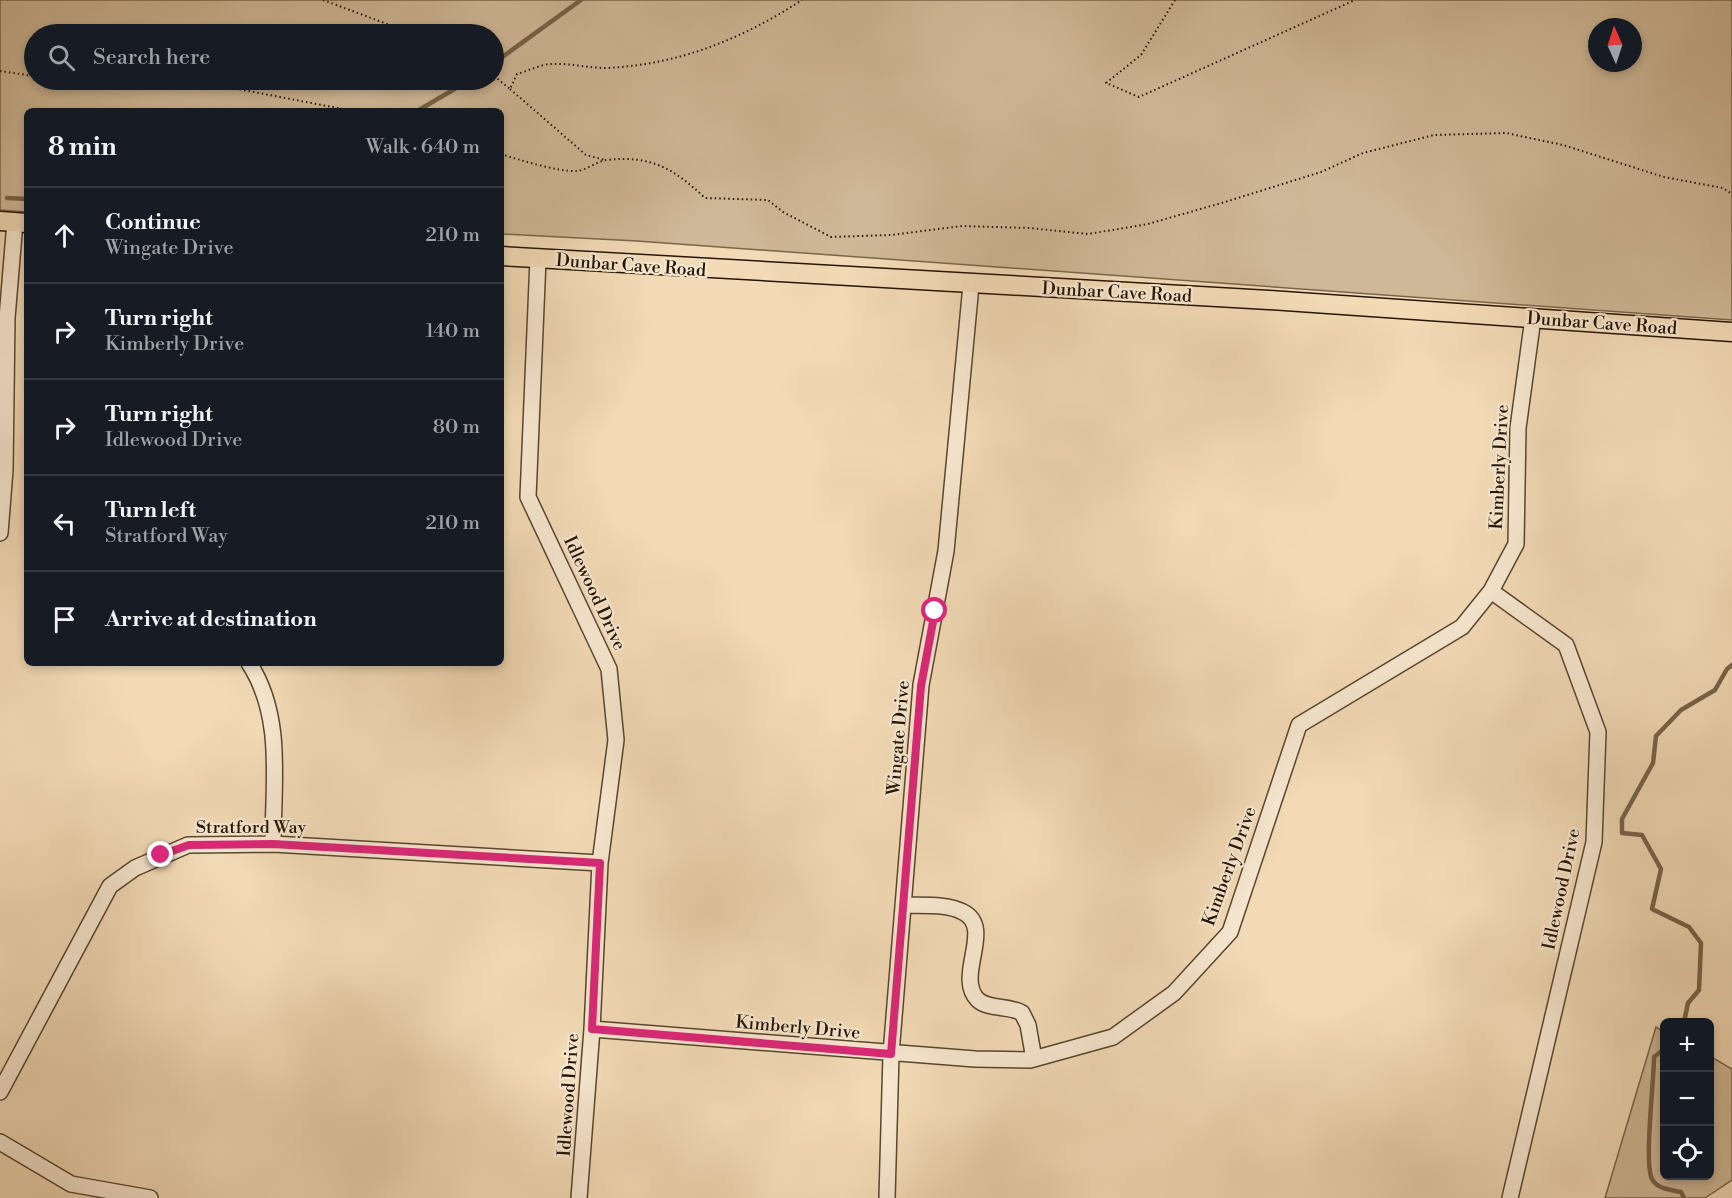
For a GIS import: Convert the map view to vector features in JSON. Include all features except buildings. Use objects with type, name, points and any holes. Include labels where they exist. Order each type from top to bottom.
[{"type":"main road","name":"Dunbar Cave Road","points":[[504,256],[971,285],[1269,300],[1732,332]]},
{"type":"street","points":[[0,533],[4,500],[7,318],[14,222]]},
{"type":"street","name":"Idlewood Drive","points":[[538,259],[528,497],[609,669],[616,740],[600,863],[592,1029],[579,1198]]},
{"type":"street","name":"Wingate Drive","points":[[887,1198],[891,1054],[921,686],[946,551],[971,285]]},
{"type":"street","name":"Kimberly Drive","points":[[592,1029],[891,1054],[975,1059],[1034,1059],[1113,1037],[1174,993],[1230,932],[1299,725],[1462,627],[1491,591],[1516,544],[1518,428],[1533,318]]},
{"type":"street","name":"Idlewood Drive","points":[[1491,591],[1566,645],[1598,732],[1594,842],[1510,1198]]},
{"type":"street","points":[[251,666],[263,686],[273,717],[273,844]]},
{"type":"street","name":"Stratford Way","points":[[0,1092],[110,886],[135,868],[189,845],[273,844],[600,863]]},
{"type":"street","points":[[903,905],[953,909],[962,911],[972,919],[976,927],[970,980],[972,993],[984,1005],[1006,1007],[1022,1012],[1028,1025],[1034,1059]]},
{"type":"street","points":[[0,1142],[71,1184],[150,1198]]},
{"type":"path","points":[[323,0],[387,24]]},
{"type":"path","points":[[510,89],[517,74],[550,64],[605,68],[664,62],[709,48],[772,20],[802,0]]},
{"type":"path","points":[[1175,0],[1142,56],[1106,83],[1139,97],[1355,0]]},
{"type":"path","points":[[0,71],[24,75]]},
{"type":"path","points":[[504,84],[586,155],[606,160],[650,161],[679,174],[705,198],[768,200],[783,212],[831,237],[891,235],[962,226],[1029,228],[1088,234],[1148,224],[1321,172],[1363,153],[1434,135],[1506,133],[1563,145],[1664,177],[1723,188],[1732,194]]},
{"type":"path","points":[[243,90],[336,108]]},
{"type":"path","points":[[504,155],[519,161],[578,171],[606,160]]},
{"type":"shaded area","points":[[0,0],[1732,0],[1732,320],[637,241],[504,234],[504,108],[24,108],[24,212],[0,210]]},
{"type":"shaded area","points":[[1656,1027],[1660,1030],[1660,1180],[1714,1180],[1714,1058],[1732,1069],[1732,1180],[1705,1198],[1605,1198]]},
{"type":"waterway","points":[[504,56],[581,0]]},
{"type":"waterway","points":[[422,108],[453,90]]},
{"type":"waterway","points":[[7,198],[24,199]]},
{"type":"waterway","points":[[1685,1018],[1688,1003],[1699,990],[1701,943],[1689,927],[1652,909],[1661,869],[1642,835],[1622,833],[1622,819],[1653,763],[1656,736],[1681,710],[1715,690],[1727,669],[1732,665]]},
{"type":"waterway","points":[[1660,1052],[1654,1057],[1649,1140],[1650,1170],[1652,1179],[1657,1185],[1681,1192],[1684,1198]]},
{"type":"route","points":[[161,855],[189,845],[273,844],[600,863],[592,1029],[891,1054],[921,686],[935,611]]}]
